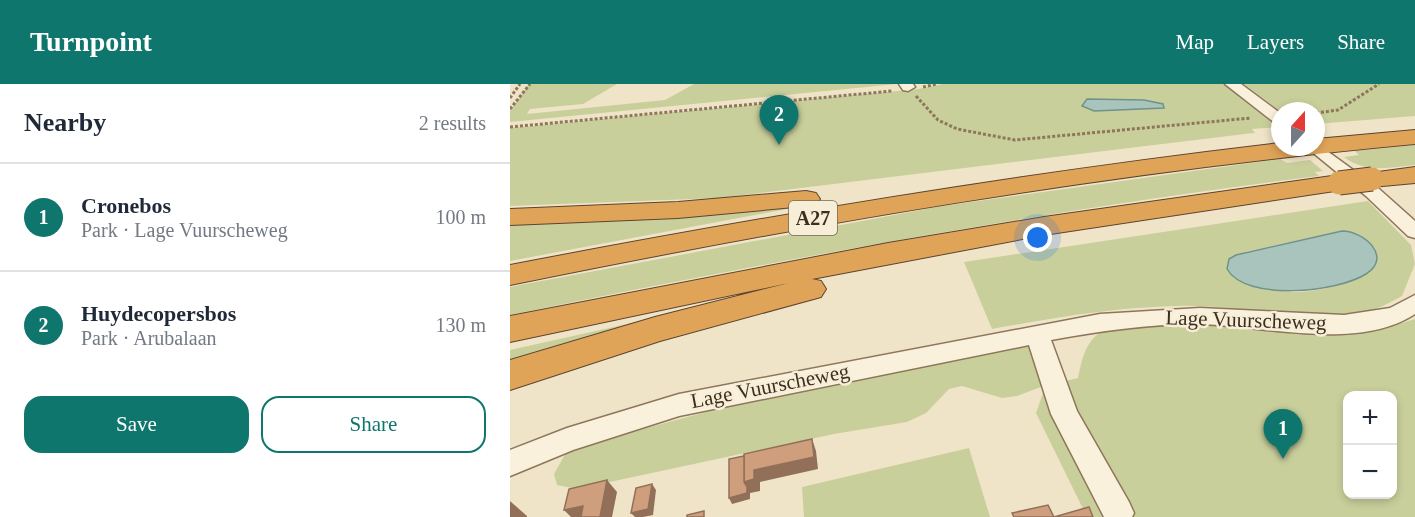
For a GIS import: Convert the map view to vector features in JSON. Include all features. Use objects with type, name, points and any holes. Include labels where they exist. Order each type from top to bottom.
[{"type":"highway","name":"A27","points":[[1325,146],[1415,136]]},
{"type":"highway","name":"A27","points":[[510,274],[818,217],[1118,170],[1271,152]]},
{"type":"highway","name":"A27","points":[[510,217],[717,207],[1027,175],[1118,170]]},
{"type":"highway","name":"A27","points":[[510,329],[888,253],[1100,218],[1339,183],[1415,175]]},
{"type":"highway","name":"A27","points":[[510,375],[677,324],[800,291],[1041,239],[1100,218]]},
{"type":"street","points":[[1232,84],[1271,113]]},
{"type":"street","points":[[1325,156],[1380,199],[1415,232]]},
{"type":"street","name":"Lage Vuurscheweg","points":[[510,463],[567,440],[679,405],[1037,334],[1149,317],[1357,324],[1393,317],[1415,303]]},
{"type":"street","points":[[1037,334],[1065,414],[1118,513]]},
{"type":"path","points":[[510,98],[520,84]]},
{"type":"path","points":[[510,109],[530,84]]},
{"type":"path","points":[[510,126],[937,84]]},
{"type":"path","points":[[1325,112],[1338,110],[1379,84]]},
{"type":"path","points":[[908,86],[938,120],[957,129],[1015,140],[1253,118],[1271,121]]},
{"type":"green space","points":[[529,84],[617,84],[583,104],[530,109],[527,114],[665,100],[694,84],[897,84],[510,122],[510,111]]},
{"type":"green space","points":[[943,84],[1223,84],[1271,119],[1271,128],[1252,129],[1255,133],[719,198],[510,206],[510,128],[918,89]]},
{"type":"green space","points":[[1244,84],[1415,84],[1415,116],[1325,123],[1325,102],[1271,102],[1271,104]]},
{"type":"green space","points":[[1415,145],[1415,165],[1369,167],[1344,157],[1359,155],[1355,151]]},
{"type":"green space","points":[[1280,159],[1287,163],[1310,160],[1323,171],[1315,172],[1319,176],[1014,220],[712,275],[510,315],[510,287],[942,206]]},
{"type":"green space","points":[[1368,201],[1411,245],[1415,264],[1402,296],[1376,309],[1360,313],[1315,316],[1201,306],[1131,308],[992,329],[964,262]],"holes":[[[1342,231],[1377,253],[1373,264],[1364,273],[1351,280],[1335,286],[1301,292],[1276,289],[1258,280],[1229,259],[1248,251]]]},
{"type":"green space","points":[[803,206],[510,261],[510,223]]},
{"type":"green space","points":[[672,314],[510,366],[510,350]]},
{"type":"green space","points":[[1415,319],[1415,517],[1087,517],[1036,413],[1046,385],[1017,396],[1002,398],[962,386],[949,389],[926,413],[907,422],[834,434],[577,489],[557,485],[554,474],[567,451],[578,446],[763,397],[1028,341],[1047,385],[1078,378],[1089,343],[1099,333],[1120,325],[1204,325],[1327,332],[1358,330]]},
{"type":"green space","points":[[969,448],[990,517],[804,517],[802,487]]},
{"type":"water","points":[[1087,99],[1144,100],[1163,104],[1164,108],[1094,111],[1082,106]]},
{"type":"water","points":[[1342,231],[1359,235],[1372,246],[1376,253],[1377,260],[1374,267],[1353,280],[1315,289],[1272,290],[1253,286],[1237,279],[1227,269],[1229,259],[1236,255]]},
{"type":"building","points":[[812,439],[814,457],[754,470],[754,479],[744,482],[744,454]]},
{"type":"building","points":[[744,456],[744,482],[747,493],[729,498],[729,459]]},
{"type":"building","points":[[607,480],[600,517],[581,517],[583,506],[564,510],[569,489]]},
{"type":"building","points":[[652,484],[648,509],[631,513],[636,488]]},
{"type":"building","points":[[1048,505],[1054,517],[1014,517],[1012,513]]},
{"type":"building","points":[[1089,507],[1093,517],[1054,517]]},
{"type":"building","points":[[704,511],[704,517],[687,517],[687,515]]},
{"type":"place","name":"Huydecopersbos","points":[[779,145]]},
{"type":"place","name":"Cronebos","points":[[1283,459]]}]
